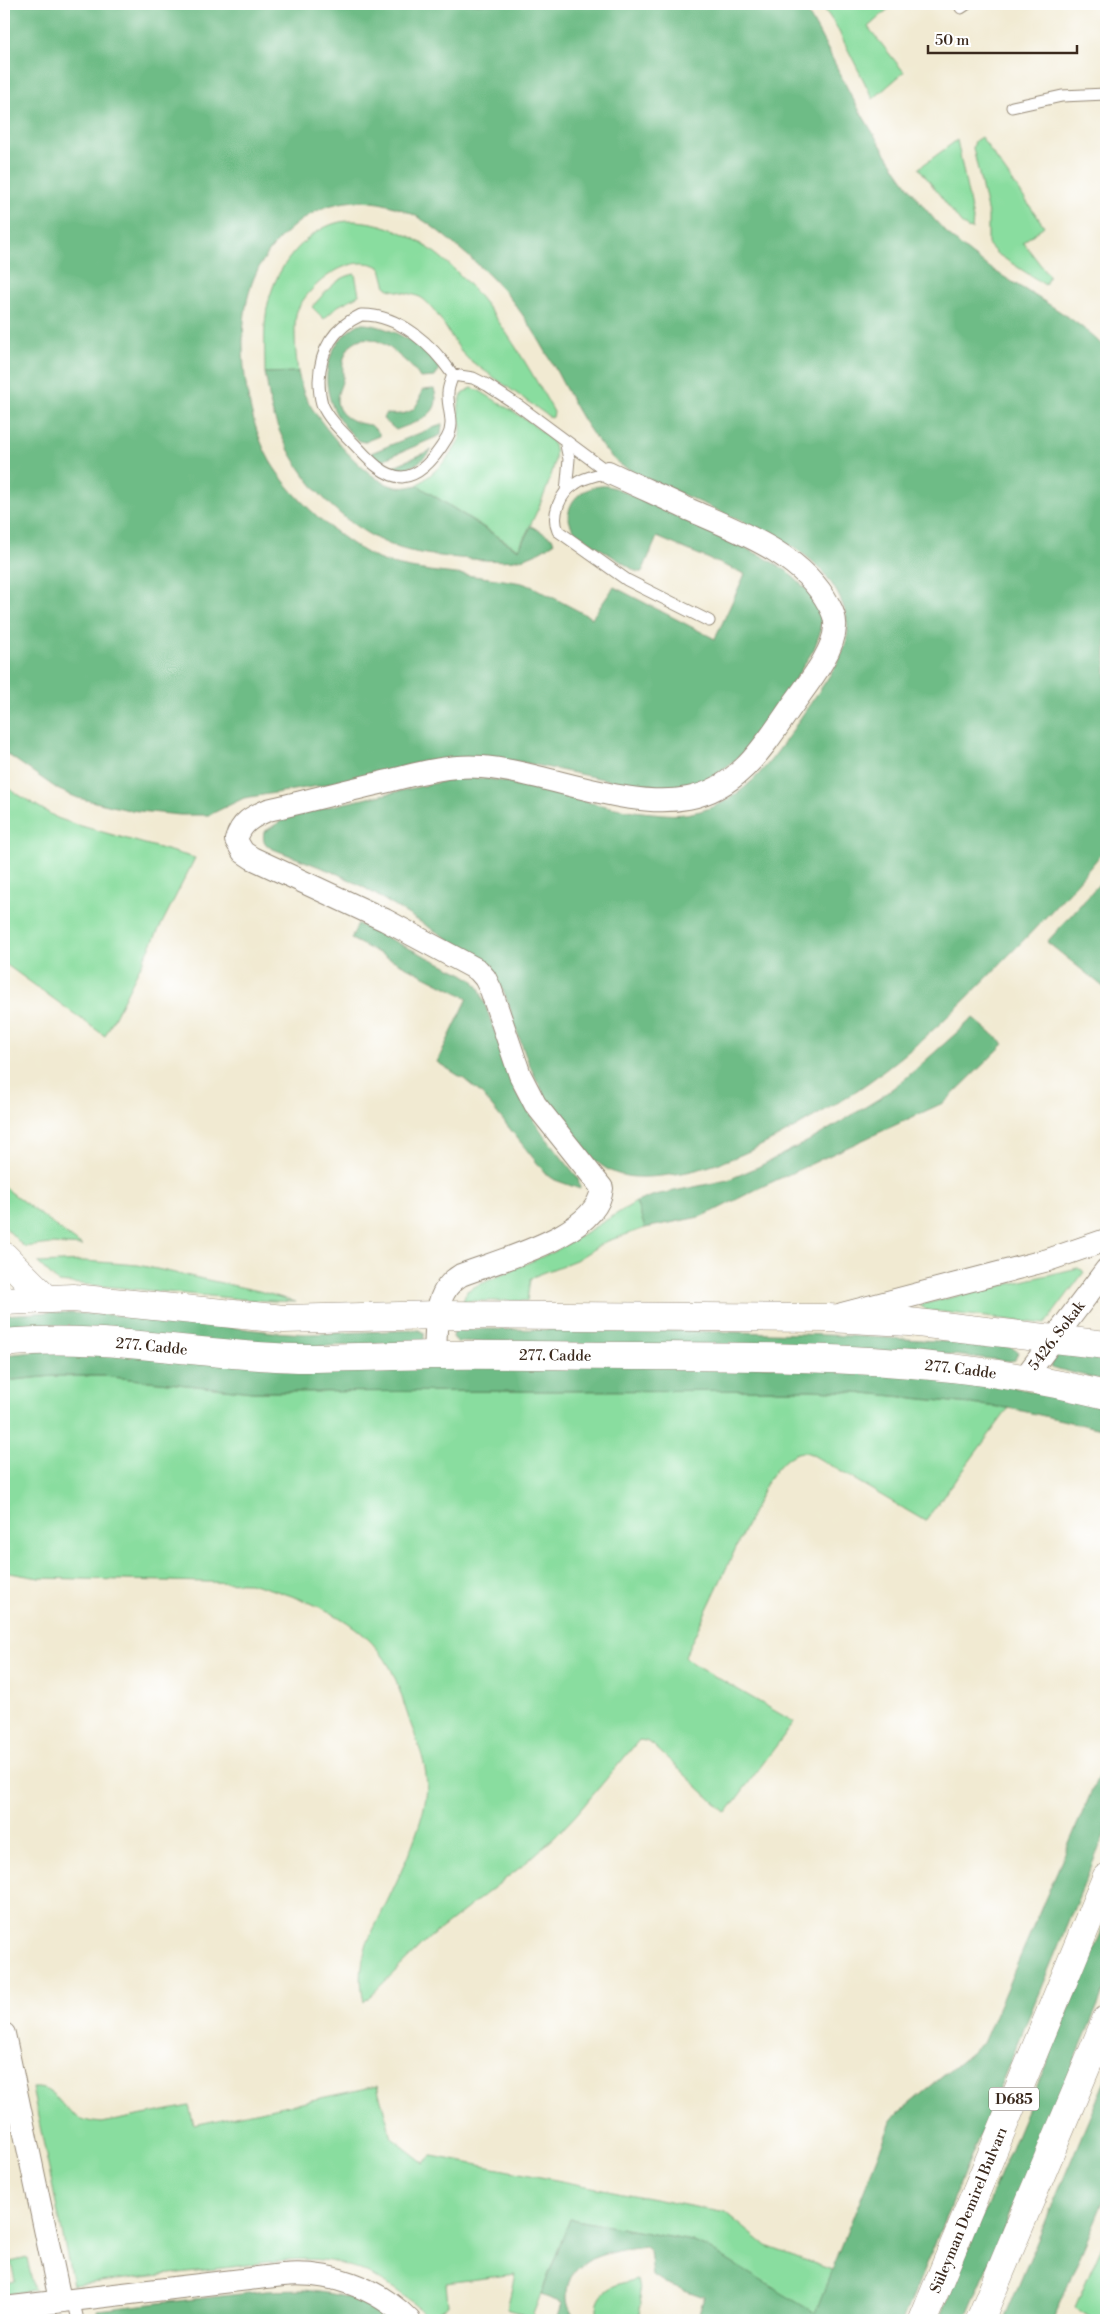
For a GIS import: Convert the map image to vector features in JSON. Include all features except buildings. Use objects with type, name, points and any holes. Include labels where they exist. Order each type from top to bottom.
[{"type":"main road","points":[[4,1256],[46,1298]]},
{"type":"main road","points":[[4,1301],[46,1298],[113,1301],[284,1319],[438,1315],[828,1318],[909,1322],[1106,1345]]},
{"type":"main road","name":"277. Cadde","points":[[4,1343],[92,1340],[253,1356],[300,1358],[435,1355],[807,1357],[949,1366],[1025,1377],[1106,1395]]},
{"type":"main road","name":"Süleyman Demirel Bulvarı","points":[[923,2320],[1106,1878]]},
{"type":"main road","points":[[980,2320],[1106,2020]]},
{"type":"street","points":[[435,1355],[438,1315],[442,1294],[452,1280],[460,1275],[545,1244],[559,1236],[586,1218],[596,1208],[601,1199],[602,1188],[535,1104],[520,1075],[492,990],[478,970],[385,920],[252,858],[243,852],[236,840],[243,824],[250,818],[268,810],[435,769],[479,766],[502,769],[612,794],[674,800],[690,798],[719,786],[750,764],[826,653],[835,631],[836,621],[832,611],[814,582],[774,551],[742,533],[608,472]]},
{"type":"street","points":[[828,1318],[1048,1260],[1106,1240]]},
{"type":"street","name":"5426. Sokak","points":[[1025,1377],[1106,1270]]},
{"type":"street","points":[[4,2034],[67,2299]]},
{"type":"street","points":[[4,2308],[67,2299],[304,2274],[334,2279],[359,2287],[382,2298],[410,2320]]},
{"type":"lane","points":[[1012,107],[1062,96],[1106,94]]},
{"type":"lane","points":[[453,375],[448,393],[452,422],[447,438],[421,469],[412,475],[402,477],[393,475],[379,467],[349,438],[332,420],[322,404],[319,390],[320,368],[323,353],[329,340],[348,321],[361,315],[388,320],[420,338],[438,354],[453,375],[473,378],[488,385],[608,472]]},
{"type":"lane","points":[[565,440],[569,459],[566,492]]},
{"type":"lane","points":[[608,472],[584,479],[574,484],[566,492],[556,512],[555,525],[558,532],[627,580],[709,621]]},
{"type":"lane","points":[[67,2299],[78,2320]]},
{"type":"green space","points":[[4,4],[802,4],[858,109],[907,184],[941,227],[971,254],[1071,319],[1090,333],[1106,349],[1106,848],[1043,920],[955,1009],[887,1069],[834,1105],[754,1149],[724,1162],[692,1171],[659,1176],[632,1177],[615,1173],[594,1159],[568,1132],[546,1097],[529,1063],[506,998],[495,976],[487,966],[476,956],[360,885],[338,874],[273,849],[266,844],[263,838],[264,832],[286,818],[300,813],[459,778],[498,780],[594,804],[637,812],[681,814],[709,808],[725,801],[754,780],[788,737],[826,681],[844,648],[848,627],[846,615],[831,582],[815,564],[799,551],[781,540],[620,465],[587,426],[527,321],[495,281],[470,257],[420,218],[389,205],[364,201],[338,203],[325,207],[303,219],[274,245],[254,277],[250,289],[243,331],[245,377],[254,422],[261,443],[279,475],[303,503],[333,530],[363,551],[385,562],[414,569],[522,583],[592,618],[614,587],[715,639],[745,574],[657,537],[642,572],[637,572],[576,533],[569,517],[569,509],[572,502],[584,491],[603,486],[610,487],[764,557],[787,571],[807,590],[816,602],[821,616],[820,633],[814,649],[766,726],[748,748],[715,775],[699,783],[674,788],[647,788],[516,761],[427,761],[324,785],[244,798],[209,815],[180,815],[129,810],[78,798],[59,790],[4,752]]},
{"type":"green space","points":[[821,4],[894,4],[868,27],[904,72],[873,99],[836,26]]},
{"type":"green space","points":[[981,137],[1044,226],[1023,242],[1049,276],[1045,285],[996,253],[988,244],[988,214],[973,148],[975,141]]},
{"type":"green space","points":[[957,140],[973,219],[972,229],[967,228],[961,223],[919,168]]},
{"type":"green space","points":[[355,221],[389,228],[420,243],[449,264],[498,320],[554,412],[553,417],[551,418],[468,359],[426,302],[420,297],[386,287],[381,268],[370,264],[357,263],[345,267],[321,281],[311,290],[297,311],[296,316],[295,341],[298,372],[265,373],[267,310],[276,279],[297,249],[315,233],[336,223]]},
{"type":"green space","points":[[355,274],[359,295],[338,306],[324,319],[312,307],[336,282]]},
{"type":"green space","points":[[359,324],[380,327],[405,338],[427,353],[439,370],[435,377],[420,378],[409,364],[382,343],[367,339],[360,339],[354,342],[344,358],[342,383],[337,400],[340,411],[344,415],[354,421],[371,425],[379,433],[379,436],[364,442],[354,437],[338,416],[331,402],[327,373],[330,358],[336,345]]},
{"type":"green space","points":[[298,372],[302,389],[312,409],[353,459],[376,478],[391,486],[406,487],[417,485],[515,548],[519,549],[531,526],[552,538],[554,543],[520,559],[459,558],[399,548],[377,539],[357,527],[321,495],[292,457],[281,436],[270,404],[265,373]]},
{"type":"green space","points":[[472,388],[480,391],[531,423],[549,438],[554,445],[554,466],[549,481],[518,549],[417,485],[438,468],[457,444],[461,429],[459,410],[461,397],[464,392]]},
{"type":"green space","points":[[434,389],[435,406],[426,417],[396,430],[383,419],[385,414],[399,414],[410,411],[417,404],[422,390]]},
{"type":"green space","points":[[442,424],[441,435],[380,461],[371,453]]},
{"type":"green space","points":[[432,450],[413,466],[402,470],[389,468]]},
{"type":"green space","points":[[4,786],[57,818],[195,858],[105,1036],[4,963]]},
{"type":"green space","points":[[1106,876],[1106,989],[1047,942]]},
{"type":"green space","points":[[358,924],[474,981],[480,990],[516,1092],[543,1134],[578,1178],[580,1189],[555,1180],[546,1174],[482,1094],[464,1079],[437,1062],[468,998],[351,939]]},
{"type":"green space","points":[[973,1018],[1004,1044],[945,1102],[759,1188],[714,1211],[699,1217],[645,1228],[636,1202],[655,1195],[728,1180],[816,1137],[880,1098],[906,1078]]},
{"type":"green space","points":[[4,1187],[82,1246],[52,1244],[24,1247],[4,1226]]},
{"type":"green space","points":[[636,1202],[645,1228],[605,1242],[576,1260],[535,1276],[530,1280],[527,1301],[463,1301],[467,1291],[557,1250]]},
{"type":"green space","points":[[85,1261],[138,1265],[259,1291],[296,1302],[252,1300],[58,1282],[38,1263]]},
{"type":"green space","points":[[1078,1268],[1084,1272],[1045,1324],[926,1310],[919,1305]]},
{"type":"green space","points":[[50,1312],[133,1316],[273,1332],[307,1334],[419,1330],[424,1333],[424,1342],[304,1347],[4,1332],[4,1315]]},
{"type":"green space","points":[[457,1329],[803,1334],[942,1341],[1011,1347],[1018,1352],[1015,1360],[1009,1361],[926,1352],[457,1342],[453,1338],[454,1331]]},
{"type":"green space","points":[[44,1351],[818,1367],[974,1379],[1106,1407],[1106,1430],[1009,1408],[855,1392],[812,1390],[252,1392],[103,1376],[53,1376],[4,1381],[4,1355]]},
{"type":"green space","points":[[1062,1353],[1106,1359],[1106,1381],[1051,1366],[1055,1357]]},
{"type":"green space","points":[[53,1376],[103,1376],[252,1392],[812,1390],[855,1392],[1009,1408],[925,1521],[811,1454],[797,1453],[784,1461],[765,1486],[685,1656],[692,1663],[794,1722],[726,1813],[653,1745],[639,1740],[555,1837],[522,1866],[429,1938],[364,2002],[361,1972],[367,1943],[392,1892],[415,1838],[425,1803],[427,1782],[421,1752],[391,1669],[379,1651],[348,1622],[290,1595],[249,1583],[39,1578],[4,1572],[4,1381]]},
{"type":"green space","points":[[1106,1758],[1106,1831],[903,2320],[718,2320],[699,2314],[704,2297],[665,2283],[653,2275],[650,2251],[645,2247],[607,2254],[583,2264],[574,2273],[568,2284],[567,2301],[575,2320],[557,2320],[562,2303],[541,2295],[570,2219],[692,2241],[707,2248],[815,2313],[891,2122],[897,2114],[983,2043]]},
{"type":"green space","points":[[1106,1921],[1106,1986],[965,2320],[939,2320]]},
{"type":"green space","points":[[1106,2078],[1106,2195],[1053,2320],[1004,2320]]},
{"type":"green space","points":[[377,2086],[392,2138],[424,2163],[432,2156],[726,2213],[766,2246],[832,2270],[815,2314],[707,2248],[692,2241],[570,2219],[532,2317],[507,2309],[515,2274],[446,2283],[448,2305],[428,2318],[394,2288],[381,2280],[353,2268],[323,2260],[300,2259],[278,2261],[73,2285],[32,2088],[40,2088],[52,2093],[70,2112],[79,2118],[89,2121],[102,2123],[189,2106],[194,2125]]},
{"type":"green space","points":[[1106,2236],[1106,2320],[1096,2320],[1075,2308]]},
{"type":"green space","points":[[27,2258],[34,2290],[4,2295],[4,2284],[15,2281],[11,2262]]},
{"type":"green space","points":[[637,2279],[641,2303],[638,2320],[598,2320],[597,2310],[601,2295],[606,2290]]},
{"type":"green space","points":[[304,2290],[352,2299],[375,2307],[396,2320],[98,2320],[97,2310],[267,2291]]}]
